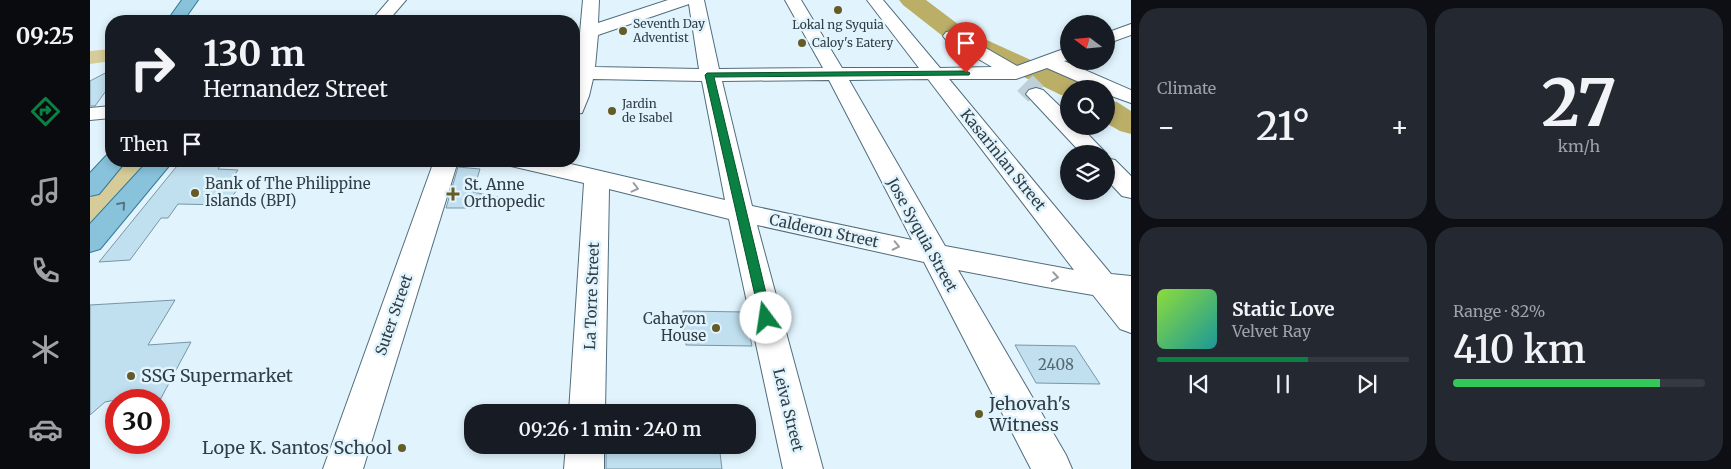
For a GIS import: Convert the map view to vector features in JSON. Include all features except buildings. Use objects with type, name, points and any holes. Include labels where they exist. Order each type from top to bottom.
[{"type":"main road","points":[[179,15],[190,0]]},
{"type":"main road","points":[[90,188],[109,167]]},
{"type":"main road","points":[[90,242],[156,167]]},
{"type":"street","points":[[384,15],[398,0]]},
{"type":"street","points":[[580,92],[589,32],[591,0]]},
{"type":"street","points":[[589,32],[684,0]]},
{"type":"street","name":"Leiva Street","points":[[696,0],[709,75],[740,214],[803,469]]},
{"type":"street","name":"Jose Syquia Street","points":[[793,0],[1052,469]]},
{"type":"street","name":"Kasarinlan Street","points":[[876,0],[1131,320]]},
{"type":"street","points":[[1115,35],[1131,29]]},
{"type":"street","points":[[952,36],[1029,75],[1088,145]]},
{"type":"street","points":[[1029,75],[1060,58]]},
{"type":"street","points":[[584,73],[1029,75],[1131,97]]},
{"type":"street","points":[[90,114],[105,113]]},
{"type":"street","name":"Suter Street","points":[[342,469],[444,167]]},
{"type":"street","name":"Calderon Street","points":[[560,167],[597,179],[740,214],[1035,274],[1102,285],[1131,287]]},
{"type":"street","points":[[1115,174],[1131,190]]},
{"type":"street","name":"La Torre Street","points":[[587,404],[597,179]]},
{"type":"street","points":[[584,469],[585,454]]},
{"type":"shaded area","points":[[105,50],[105,62],[90,64],[90,51]]},
{"type":"shaded area","points":[[120,167],[147,167],[90,231],[90,198]]},
{"type":"waterway","points":[[911,0],[958,36],[1060,84]]},
{"type":"waterway","points":[[1115,114],[1131,124]]},
{"type":"tunnel","points":[[1025,83],[1036,94]]},
{"type":"place","name":"Lokal ng Syquia","points":[[838,10]]},
{"type":"place","name":"Seventh Day Adventist","points":[[623,31]]},
{"type":"place","name":"Caloy's Eatery","points":[[802,43]]},
{"type":"place","name":"Jardin de Isabel","points":[[612,111]]},
{"type":"place","name":"Bank of The Philippine Islands (BPI)","points":[[195,193]]},
{"type":"place","name":"St. Anne Orthopedic","points":[[453,194]]},
{"type":"place","name":"Cahayon House","points":[[716,328]]},
{"type":"place","name":"SSG Supermarket","points":[[131,376]]},
{"type":"place","name":"Jehovah's Witness","points":[[979,414]]},
{"type":"place","name":"Lope K. Santos School","points":[[402,448]]},
{"type":"route","points":[[766,318],[740,214],[709,75],[966,73]]}]
